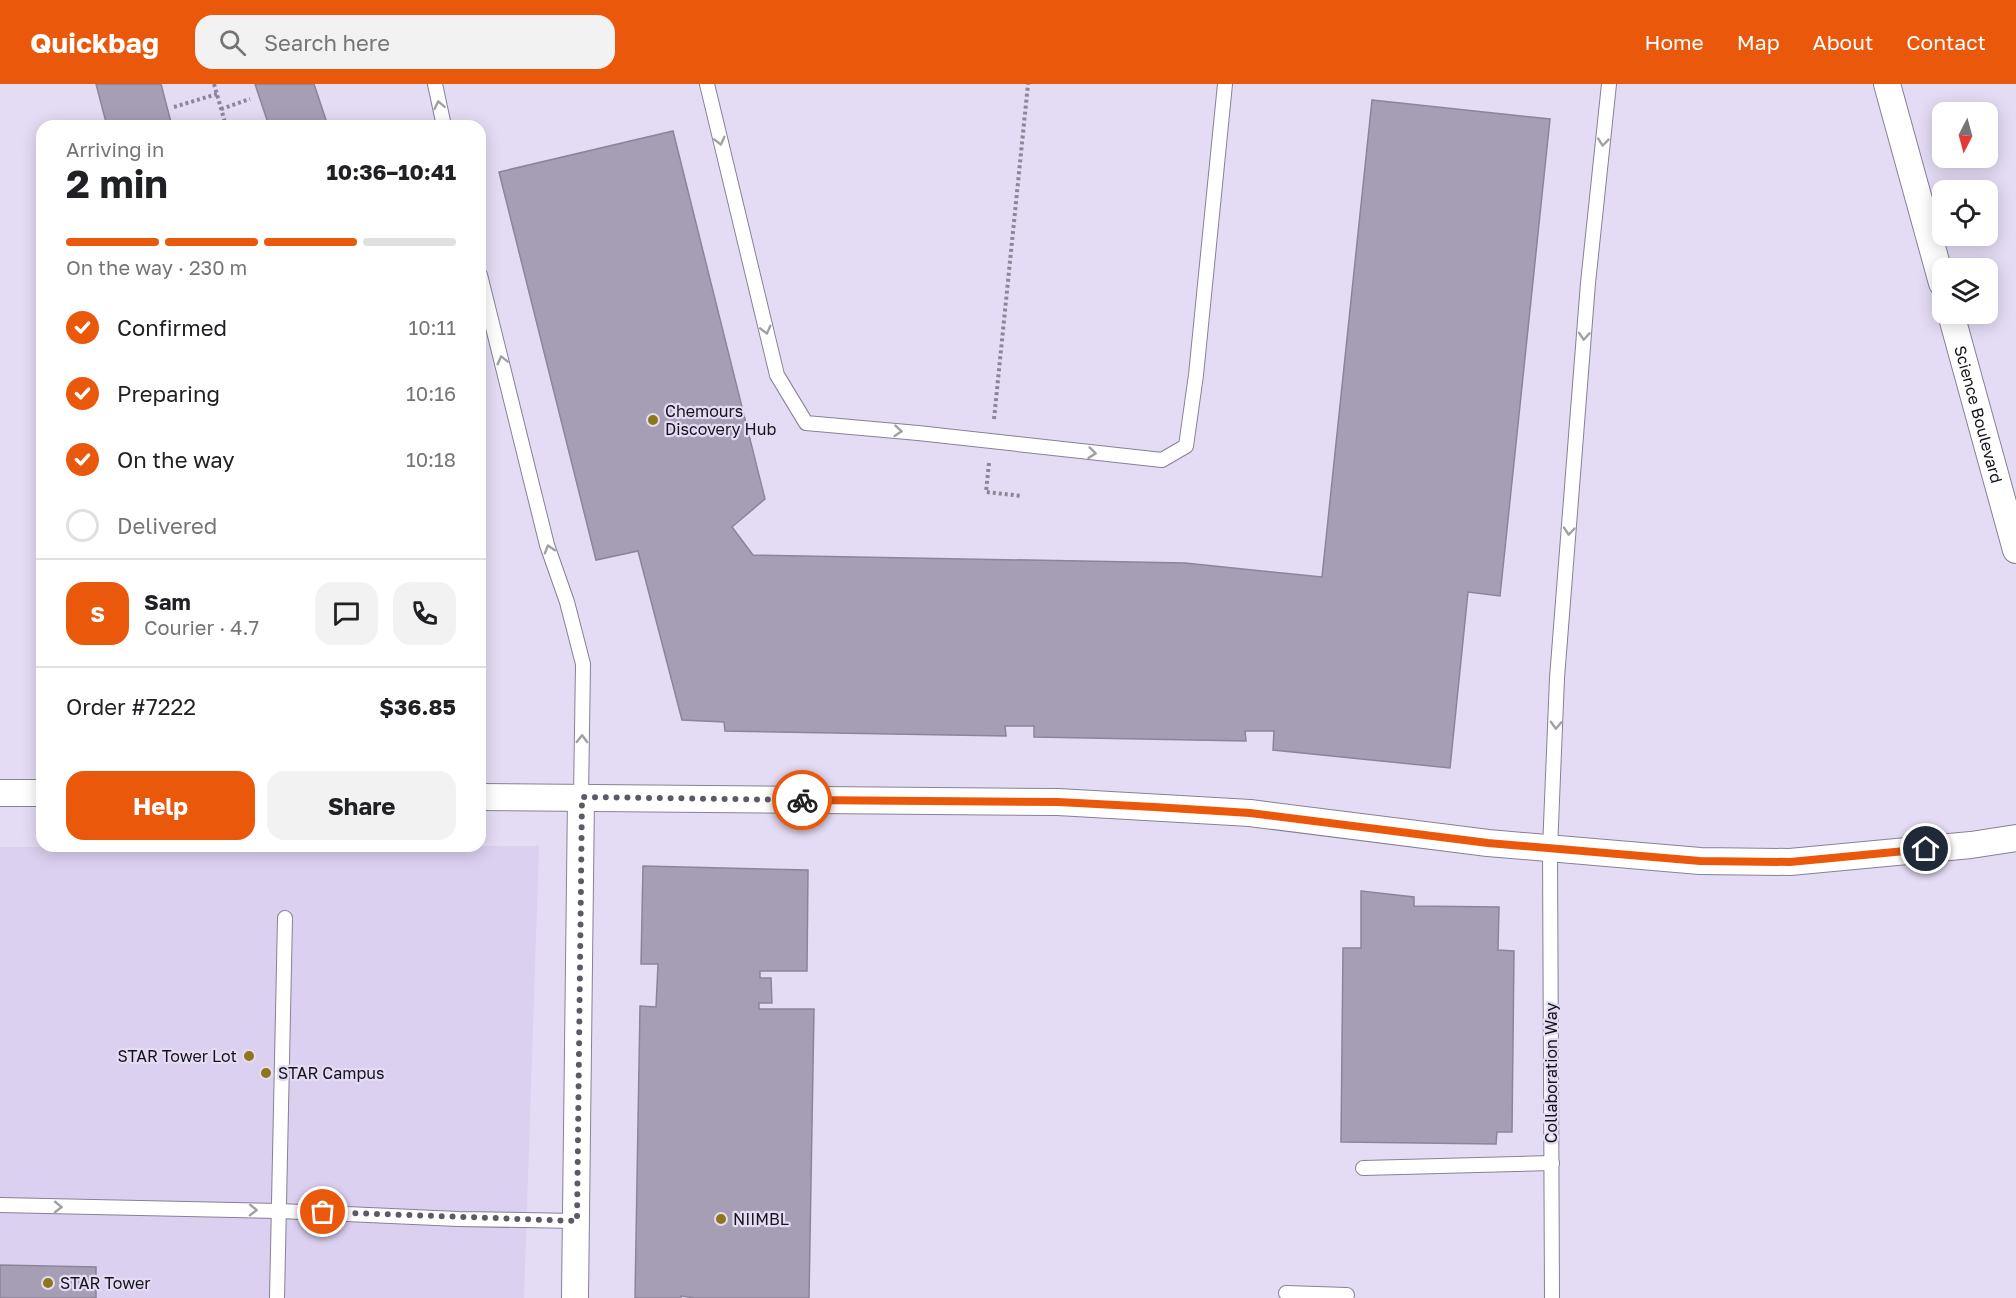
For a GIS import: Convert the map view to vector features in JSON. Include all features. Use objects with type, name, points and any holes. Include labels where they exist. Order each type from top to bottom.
[{"type":"street","points":[[1888,84],[1935,258]]},
{"type":"street","name":"Science Boulevard","points":[[1954,324],[2016,550]]},
{"type":"street","points":[[0,793],[36,794]]},
{"type":"street","points":[[486,797],[1058,802],[1154,807],[1250,813],[1550,849],[1700,861],[1790,862],[1960,846],[2016,838]]},
{"type":"street","points":[[575,1298],[582,797]]},
{"type":"lane","points":[[435,84],[443,120]]},
{"type":"lane","points":[[707,84],[777,375],[806,423],[1162,460],[1186,446],[1196,375],[1225,84]]},
{"type":"lane","name":"Collaboration Way","points":[[1552,1298],[1550,849],[1557,678],[1587,295],[1609,84]]},
{"type":"lane","points":[[486,299],[547,545],[567,602],[583,664],[582,797]]},
{"type":"lane","points":[[277,1298],[285,918]]},
{"type":"lane","points":[[1363,1168],[1552,1162]]},
{"type":"lane","points":[[0,1205],[279,1210],[458,1219],[577,1221]]},
{"type":"lane","points":[[1286,1293],[1347,1295]]},
{"type":"path","points":[[214,84],[224,120]]},
{"type":"path","points":[[1022,496],[987,492],[1028,84]]},
{"type":"path","points":[[174,107],[217,94]]},
{"type":"path","points":[[221,108],[250,99]]},
{"type":"shaded area","name":"STAR Campus","points":[[486,846],[539,846],[524,1298],[0,1298],[0,847],[36,847],[36,852],[486,852]]},
{"type":"building","points":[[96,84],[161,84],[170,120],[105,120]]},
{"type":"building","points":[[255,84],[314,84],[326,120],[267,120]]},
{"type":"building","name":"Chemours Discovery Hub","points":[[1372,100],[1550,119],[1500,596],[1468,592],[1450,768],[1273,750],[1274,731],[1245,731],[1246,741],[1034,737],[1034,726],[1005,726],[1006,736],[725,731],[724,722],[682,720],[638,551],[596,560],[499,172],[673,131],[765,499],[732,527],[753,555],[1185,563],[1322,577]]},
{"type":"building","points":[[643,866],[808,870],[807,971],[760,971],[760,978],[771,978],[772,1003],[759,1003],[759,1009],[814,1009],[809,1298],[681,1296],[681,1298],[635,1298],[640,1006],[656,1007],[658,964],[641,964]]},
{"type":"building","points":[[1361,891],[1414,897],[1414,906],[1499,907],[1498,950],[1514,951],[1512,1132],[1497,1132],[1496,1144],[1341,1142],[1343,948],[1361,948]]},
{"type":"building","name":"STAR Tower","points":[[0,1265],[96,1267],[96,1298],[0,1298]]},
{"type":"way so far","points":[[323,1212],[458,1219],[577,1221],[582,797],[802,800]]},
{"type":"place","name":"Chemours Discovery Hub","points":[[653,420]]},
{"type":"place","name":"STAR Tower Lot","points":[[249,1056]]},
{"type":"place","name":"STAR Campus","points":[[266,1073]]},
{"type":"place","name":"NIIMBL","points":[[721,1219]]},
{"type":"place","name":"STAR Tower","points":[[48,1283]]},
{"type":"route","points":[[802,800],[1058,802],[1250,813],[1488,843],[1700,861],[1790,862],[1926,849]]}]
